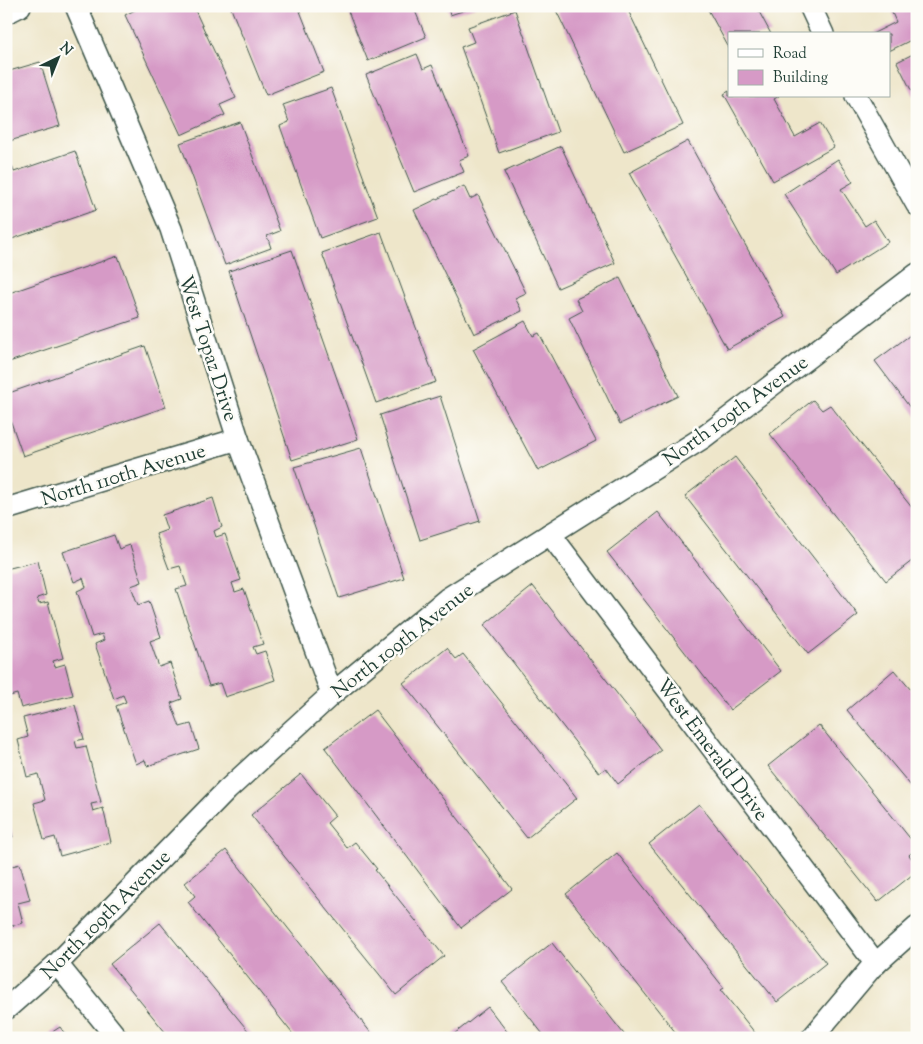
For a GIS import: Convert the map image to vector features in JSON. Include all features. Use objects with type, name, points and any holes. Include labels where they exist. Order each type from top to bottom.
[{"type":"street","points":[[6,13],[20,6]]},
{"type":"street","name":"West Topaz Drive","points":[[76,6],[171,229],[238,439],[332,694]]},
{"type":"street","points":[[810,6],[822,32]]},
{"type":"street","points":[[857,98],[917,205]]},
{"type":"street","name":"North 109th Avenue","points":[[6,1009],[57,964],[227,790],[332,694],[447,600],[704,437],[917,274]]},
{"type":"street","name":"North 110th Avenue","points":[[6,509],[238,439]]},
{"type":"street","name":"West Emerald Drive","points":[[550,534],[876,964]]},
{"type":"street","points":[[812,1038],[876,964],[917,927]]},
{"type":"street","points":[[57,964],[117,1038]]},
{"type":"building","points":[[143,6],[193,6],[236,98],[220,105],[225,115],[181,135],[125,15]]},
{"type":"building","points":[[230,6],[298,6],[324,72],[266,95]]},
{"type":"building","points":[[346,6],[413,6],[426,37],[368,61]]},
{"type":"building","points":[[447,6],[475,6],[475,7],[450,15]]},
{"type":"building","points":[[554,6],[626,6],[683,125],[624,152]]},
{"type":"building","points":[[706,6],[756,6],[770,32],[728,32],[728,46]]},
{"type":"building","points":[[889,6],[917,6],[917,37],[890,50],[890,32],[876,32],[896,22]]},
{"type":"building","points":[[515,10],[558,132],[499,153],[461,47],[474,42],[468,27]]},
{"type":"building","points":[[917,52],[917,102],[897,62]]},
{"type":"building","points":[[417,54],[423,69],[432,65],[469,156],[459,160],[464,172],[414,192],[366,75]]},
{"type":"building","points":[[40,62],[60,126],[6,142],[6,72]]},
{"type":"building","points":[[331,88],[378,217],[320,238],[280,126],[289,122],[283,105]]},
{"type":"building","points":[[728,92],[728,98],[776,98],[774,99],[795,137],[820,123],[834,147],[773,181],[724,94]]},
{"type":"building","points":[[240,122],[280,231],[267,236],[271,248],[225,265],[180,143]]},
{"type":"building","points":[[688,141],[785,317],[727,349],[629,173]]},
{"type":"building","points":[[561,146],[615,263],[558,288],[504,172]]},
{"type":"building","points":[[75,151],[96,210],[6,241],[6,169],[12,166],[14,172]]},
{"type":"building","points":[[838,159],[853,182],[841,189],[865,226],[874,220],[888,242],[836,275],[784,194]]},
{"type":"building","points":[[464,186],[470,199],[478,195],[526,293],[515,298],[522,311],[474,334],[414,210]]},
{"type":"building","points":[[381,232],[436,382],[376,403],[322,253]]},
{"type":"building","points":[[292,250],[358,439],[292,460],[229,271]]},
{"type":"building","points":[[118,256],[140,318],[6,363],[6,294]]},
{"type":"building","points":[[620,278],[678,396],[620,424],[569,318],[582,311],[576,299]]},
{"type":"building","points":[[525,321],[533,336],[539,333],[596,441],[538,471],[473,349]]},
{"type":"building","points":[[917,330],[917,417],[875,361]]},
{"type":"building","points":[[145,346],[166,407],[23,456],[6,408],[6,394]]},
{"type":"building","points":[[440,396],[480,521],[420,540],[380,415]]},
{"type":"building","points":[[813,400],[822,410],[830,405],[917,514],[917,557],[886,581],[770,434]]},
{"type":"building","points":[[361,448],[404,578],[339,598],[294,467]]},
{"type":"building","points":[[735,457],[858,615],[808,654],[685,496]]},
{"type":"building","points":[[213,498],[222,527],[214,531],[216,537],[225,534],[241,580],[232,583],[235,592],[244,589],[263,644],[253,647],[256,654],[265,651],[275,680],[225,697],[220,683],[209,686],[176,589],[187,586],[180,566],[169,569],[156,534],[167,530],[162,515]]},
{"type":"building","points":[[658,512],[781,671],[730,710],[607,552]]},
{"type":"building","points":[[114,535],[119,549],[130,545],[142,582],[131,586],[138,605],[149,601],[161,637],[150,641],[159,667],[170,663],[182,699],[171,703],[180,727],[191,724],[199,749],[147,766],[145,760],[136,764],[116,706],[126,702],[123,695],[114,699],[95,644],[104,640],[102,634],[92,637],[77,591],[86,587],[83,578],[74,582],[63,552]]},
{"type":"building","points":[[38,561],[46,595],[37,598],[39,604],[48,602],[63,658],[53,661],[55,667],[65,664],[73,695],[21,708],[17,694],[6,697],[6,657],[8,657],[6,651],[6,569]]},
{"type":"building","points":[[533,586],[661,750],[618,784],[606,768],[599,773],[484,625]]},
{"type":"building","points":[[447,648],[456,659],[463,654],[577,798],[527,838],[403,683]]},
{"type":"building","points":[[894,670],[917,697],[917,793],[847,710]]},
{"type":"building","points":[[75,705],[84,739],[75,741],[77,748],[86,746],[101,802],[91,804],[93,811],[103,808],[111,842],[60,856],[55,837],[44,840],[34,803],[45,800],[38,774],[27,777],[18,740],[28,737],[23,718]]},
{"type":"building","points":[[375,710],[512,889],[461,928],[325,748]]},
{"type":"building","points":[[819,725],[917,847],[909,855],[917,865],[917,871],[878,902],[768,766]]},
{"type":"building","points":[[301,774],[335,816],[327,823],[347,848],[355,842],[444,956],[396,995],[251,815]]},
{"type":"building","points":[[699,804],[826,963],[777,1002],[649,844]]},
{"type":"building","points":[[6,814],[13,837],[6,838]]},
{"type":"building","points":[[226,850],[375,1038],[296,1038],[188,902],[195,896],[185,883]]},
{"type":"building","points":[[617,853],[724,988],[721,990],[759,1038],[680,1038],[566,894]]},
{"type":"building","points":[[6,861],[8,867],[20,864],[30,900],[18,903],[23,923],[6,927]]},
{"type":"building","points":[[160,923],[254,1038],[170,1038],[110,964]]},
{"type":"building","points":[[552,943],[627,1038],[546,1038],[502,982]]},
{"type":"building","points":[[488,1007],[512,1038],[449,1038]]},
{"type":"building","points":[[60,1027],[68,1038],[43,1038]]}]
